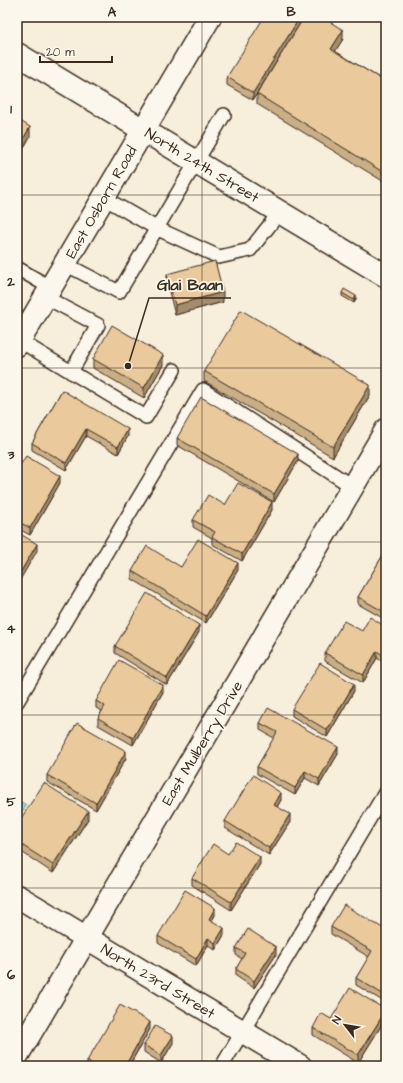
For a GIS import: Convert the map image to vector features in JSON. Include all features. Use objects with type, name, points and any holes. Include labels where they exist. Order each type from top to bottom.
[{"type":"street","name":"East Osborn Road","points":[[18,343],[210,17]]},
{"type":"street","name":"North 24th Street","points":[[17,54],[386,276]]},
{"type":"street","name":"East Mulberry Drive","points":[[17,1056],[353,487],[380,455],[386,430]]},
{"type":"street","name":"North 23rd Street","points":[[17,896],[300,1066]]},
{"type":"lane","points":[[65,264],[118,292],[224,115]]},
{"type":"lane","points":[[104,198],[156,228],[219,257],[250,250],[280,212]]},
{"type":"lane","points":[[17,268],[48,292],[98,325],[71,372]]},
{"type":"lane","points":[[18,343],[71,372],[146,417],[174,370]]},
{"type":"lane","points":[[17,702],[203,390],[353,487]]},
{"type":"lane","points":[[222,1066],[386,791]]},
{"type":"water","points":[[17,799],[26,805],[19,817],[17,816]]},
{"type":"building","points":[[264,17],[300,17],[253,93],[227,77]]},
{"type":"building","points":[[304,17],[322,17],[343,30],[331,49],[386,82],[386,174],[257,94]]},
{"type":"building","points":[[17,119],[30,127],[17,150]]},
{"type":"building","points":[[215,261],[223,292],[175,305],[167,274]]},
{"type":"building","points":[[344,289],[356,296],[354,300],[342,293]]},
{"type":"building","points":[[241,310],[370,385],[333,447],[204,371]]},
{"type":"building","points":[[112,325],[163,355],[144,388],[93,359]]},
{"type":"building","points":[[62,390],[128,429],[118,447],[86,429],[66,463],[32,443]]},
{"type":"building","points":[[201,397],[298,454],[274,494],[177,438]]},
{"type":"building","points":[[26,456],[60,476],[30,528],[17,521],[17,470]]},
{"type":"building","points":[[238,483],[272,502],[242,554],[212,537],[215,532],[193,520],[208,495],[225,505]]},
{"type":"building","points":[[17,532],[37,544],[17,578]]},
{"type":"building","points":[[198,539],[238,563],[206,616],[132,571],[147,546],[181,567]]},
{"type":"building","points":[[386,550],[386,613],[358,597]]},
{"type":"building","points":[[147,593],[199,625],[167,678],[115,646]]},
{"type":"building","points":[[370,617],[386,627],[386,657],[377,651],[363,675],[325,653],[344,621],[362,631]]},
{"type":"building","points":[[119,660],[163,685],[133,738],[98,718],[105,706],[96,701]]},
{"type":"building","points":[[320,663],[354,684],[327,730],[292,709]]},
{"type":"building","points":[[268,708],[338,747],[319,779],[305,771],[295,788],[257,767],[277,732],[260,723]]},
{"type":"building","points":[[77,723],[126,751],[96,803],[47,775]]},
{"type":"building","points":[[253,775],[281,793],[274,805],[290,814],[269,848],[225,821]]},
{"type":"building","points":[[44,783],[88,811],[53,865],[17,842],[17,822],[18,823]]},
{"type":"building","points":[[236,842],[260,857],[231,902],[192,878],[213,844],[228,854]]},
{"type":"building","points":[[185,890],[215,908],[209,919],[224,928],[215,943],[208,938],[196,959],[158,936]]},
{"type":"building","points":[[344,905],[386,930],[386,996],[356,978],[372,951],[331,927]]},
{"type":"building","points":[[248,929],[276,947],[254,981],[236,969],[245,953],[236,948]]},
{"type":"building","points":[[350,988],[386,1010],[358,1055],[313,1028],[321,1013],[331,1019]]},
{"type":"building","points":[[120,1005],[150,1022],[125,1066],[96,1066],[87,1061]]},
{"type":"building","points":[[155,1026],[173,1036],[161,1055],[144,1045]]},
{"type":"place","name":"Glai Baan","points":[[128,366]]}]
